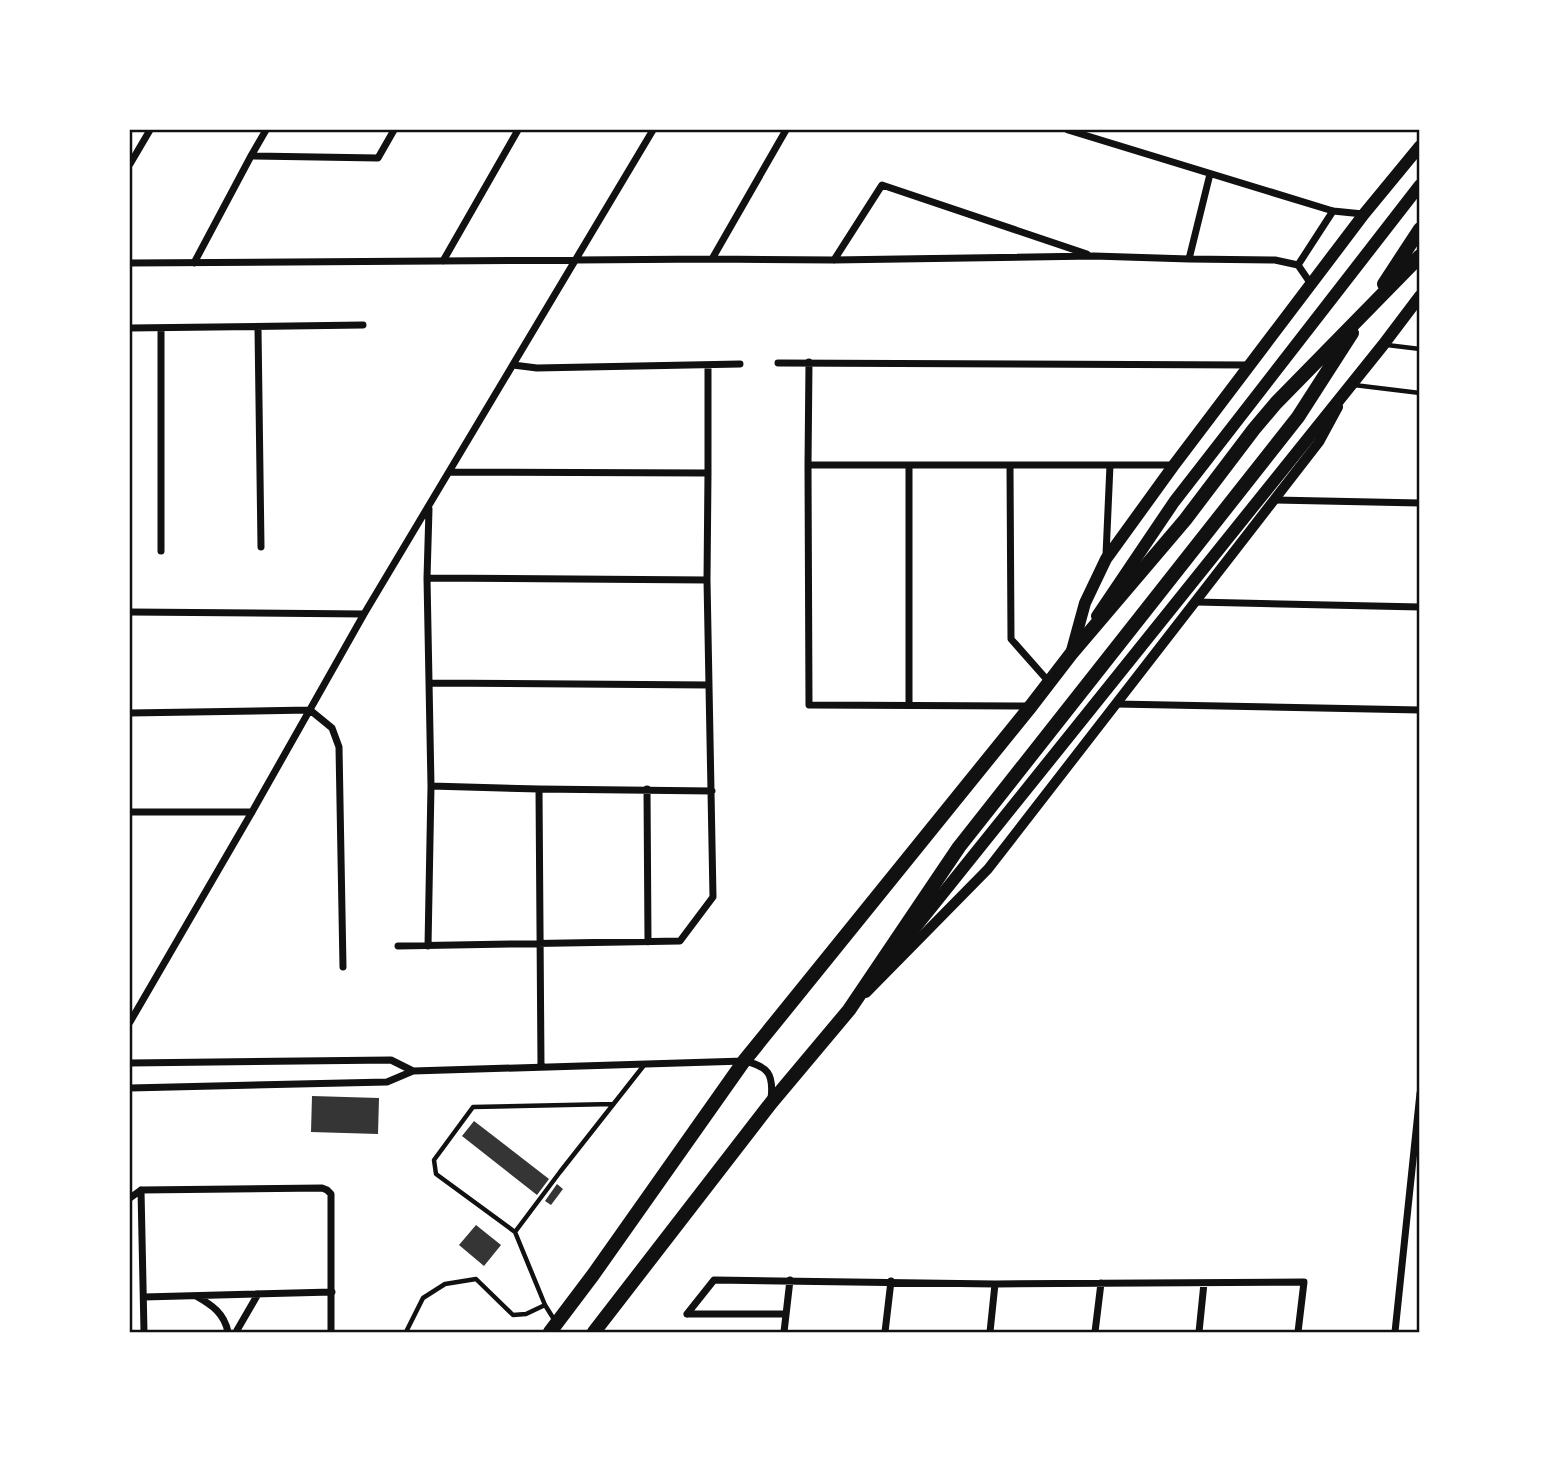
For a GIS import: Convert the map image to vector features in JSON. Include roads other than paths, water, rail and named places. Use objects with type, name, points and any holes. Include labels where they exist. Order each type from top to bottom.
[{"type":"main road","points":[[1071,654],[1085,603],[1106,559],[1364,214],[1419,146]]},
{"type":"main road","points":[[1071,654],[1174,502],[1419,184]]},
{"type":"main road","points":[[849,1010],[959,847],[1298,417],[1419,229]]},
{"type":"main road","points":[[553,1328],[744,1061],[1071,654],[1185,520],[1276,403],[1419,256]]},
{"type":"main road","points":[[594,1332],[771,1103],[993,833],[1383,345],[1419,296]]},
{"type":"street","points":[[130,164],[150,130]]},
{"type":"street","points":[[194,263],[266,130]]},
{"type":"street","points":[[251,156],[378,158],[394,130]]},
{"type":"street","points":[[443,261],[518,130]]},
{"type":"street","points":[[130,1022],[364,614],[653,130]]},
{"type":"street","points":[[712,259],[786,130]]},
{"type":"street","points":[[1068,130],[1333,211],[1364,214]]},
{"type":"street","points":[[1189,260],[1210,174]]},
{"type":"street","points":[[834,260],[882,184],[1094,256]]},
{"type":"street","points":[[1298,265],[1333,211]]},
{"type":"street","points":[[130,263],[834,260],[1094,256],[1275,260],[1298,265],[1311,284]]},
{"type":"street","points":[[130,328],[363,326]]},
{"type":"street","points":[[160,551],[161,328]]},
{"type":"street","points":[[258,328],[261,547]]},
{"type":"street","points":[[809,362],[809,705],[1031,706]]},
{"type":"street","points":[[778,363],[1250,365]]},
{"type":"street","points":[[513,365],[537,368],[740,365]]},
{"type":"street","points":[[398,946],[680,941],[713,897],[706,580],[708,366]]},
{"type":"street","points":[[849,1010],[988,869],[1319,442],[1351,384]]},
{"type":"street","points":[[1106,559],[1110,464]]},
{"type":"street","points":[[808,465],[1174,465]]},
{"type":"street","points":[[909,465],[909,705]]},
{"type":"street","points":[[1010,466],[1012,639],[1049,682]]},
{"type":"street","points":[[449,472],[708,473]]},
{"type":"street","points":[[1275,500],[1419,503]]},
{"type":"street","points":[[428,946],[432,786],[427,578],[429,506]]},
{"type":"street","points":[[427,578],[706,580]]},
{"type":"street","points":[[1196,602],[1419,607]]},
{"type":"street","points":[[130,612],[364,614]]},
{"type":"street","points":[[429,683],[709,685]]},
{"type":"street","points":[[1116,704],[1419,710]]},
{"type":"street","points":[[130,713],[310,710],[331,728],[339,747],[343,967]]},
{"type":"street","points":[[432,786],[712,791]]},
{"type":"street","points":[[540,789],[541,1067]]},
{"type":"street","points":[[647,789],[648,942]]},
{"type":"street","points":[[130,812],[252,812]]},
{"type":"street","points":[[130,1063],[391,1060],[413,1071]]},
{"type":"street","points":[[130,1088],[387,1082],[413,1071],[744,1061],[756,1063],[767,1070],[773,1084],[771,1103]]},
{"type":"street","points":[[1395,1332],[1419,1093]]},
{"type":"street","points":[[141,1190],[144,1332]]},
{"type":"street","points":[[130,1198],[141,1190],[327,1190],[331,1194],[331,1332]]},
{"type":"street","points":[[786,1314],[687,1314],[715,1280],[1304,1282],[1298,1332]]},
{"type":"street","points":[[784,1332],[790,1280]]},
{"type":"street","points":[[885,1332],[891,1281]]},
{"type":"street","points":[[990,1332],[995,1283]]},
{"type":"street","points":[[1096,1332],[1101,1283]]},
{"type":"street","points":[[1199,1332],[1204,1283]]},
{"type":"street","points":[[144,1297],[332,1292]]},
{"type":"street","points":[[236,1332],[258,1294]]},
{"type":"street","points":[[196,1296],[214,1307],[225,1321],[228,1332]]},
{"type":"lane","points":[[1383,345],[1419,349]]},
{"type":"lane","points":[[1351,384],[1419,393]]},
{"type":"lane","points":[[515,1232],[645,1063]]},
{"type":"lane","points":[[553,1328],[515,1232],[436,1174],[434,1160],[473,1107],[613,1104]]},
{"type":"lane","points":[[406,1332],[424,1298],[445,1284],[475,1279],[513,1315],[526,1314],[545,1305]]}]
